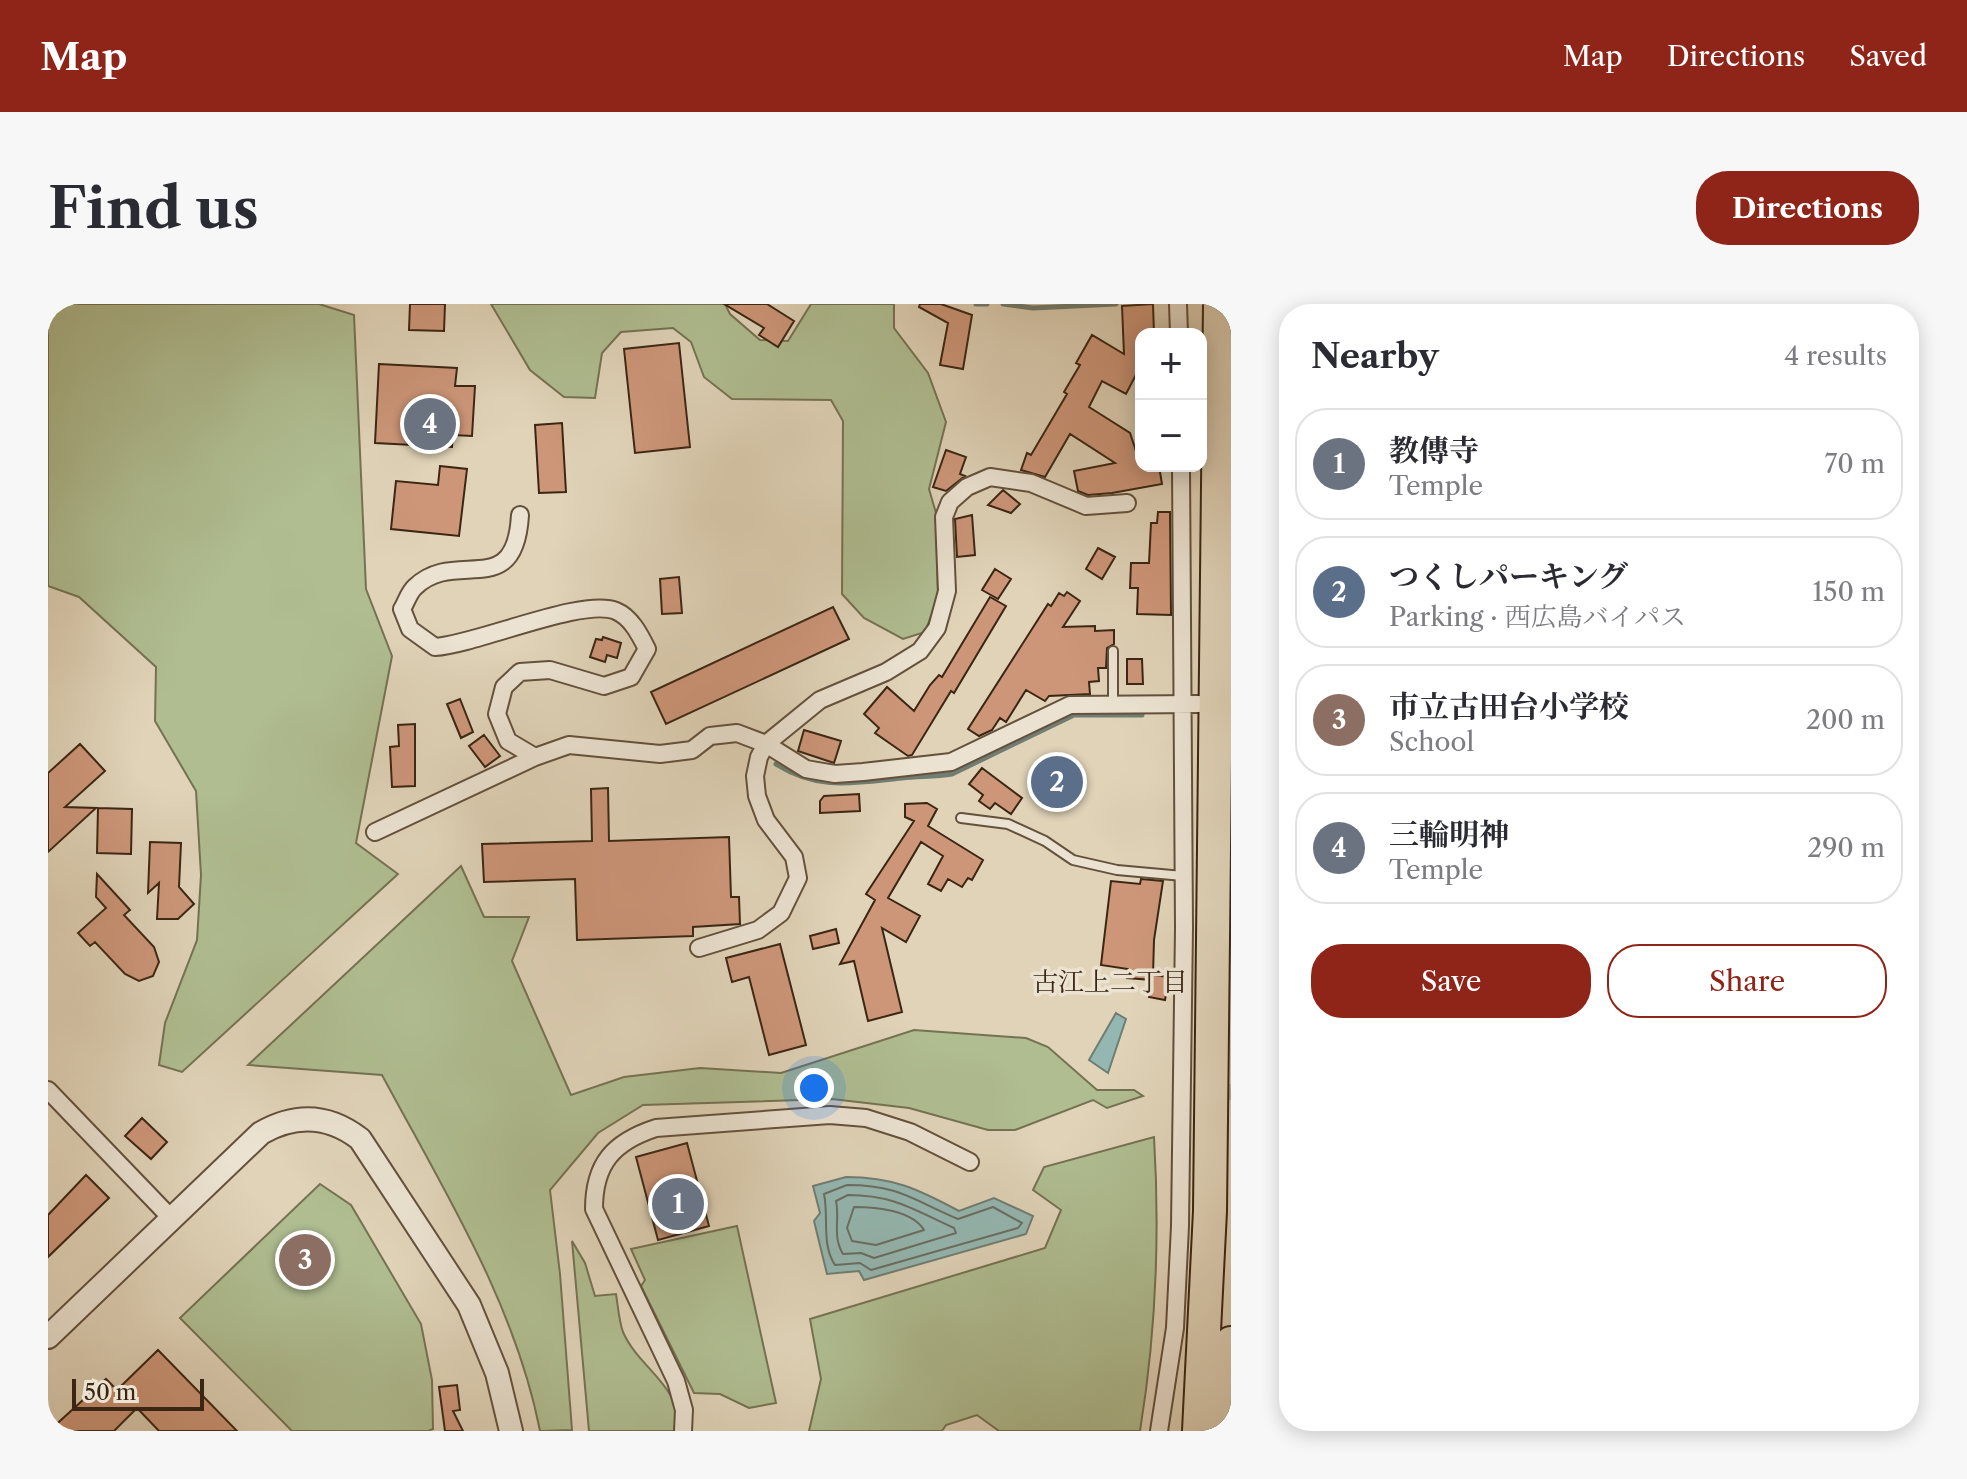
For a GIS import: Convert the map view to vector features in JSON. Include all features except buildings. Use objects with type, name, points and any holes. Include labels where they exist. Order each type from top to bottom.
[{"type":"highway","points":[[1199,1431],[1210,1211],[1220,304]]},
{"type":"highway","points":[[1227,1431],[1231,1343]]},
{"type":"street","points":[[1178,304],[1179,328]]},
{"type":"street","points":[[1159,1431],[1170,1376],[1187,1095],[1180,704],[1184,574],[1181,472]]},
{"type":"street","points":[[699,948],[758,930],[781,913],[798,878],[794,857],[766,820],[757,796],[755,776],[766,744],[820,700],[886,672],[920,651],[937,628],[947,591],[944,517],[950,502],[967,487],[990,477],[1031,483],[1086,506],[1127,503]]},
{"type":"street","points":[[520,515],[519,538],[508,560],[484,572],[441,571],[414,587],[402,609],[410,629],[435,647],[457,645],[585,609],[616,611],[635,627],[647,649],[631,677],[604,686],[550,670],[520,672],[504,687],[497,714],[508,741],[535,757]]},
{"type":"street","points":[[375,832],[535,757],[569,745],[660,754],[692,750],[710,736],[737,733],[766,744],[806,769],[835,774],[936,766],[951,762],[1070,705],[1199,704]]},
{"type":"street","points":[[48,1090],[170,1217]]},
{"type":"street","points":[[683,1431],[684,1410],[676,1381],[594,1209],[594,1181],[609,1157],[630,1137],[656,1128],[830,1115],[866,1118],[910,1132],[970,1162]]},
{"type":"street","points":[[48,1337],[261,1133],[280,1122],[320,1119],[343,1126],[373,1154],[469,1305],[497,1373],[511,1431]]},
{"type":"lane","points":[[1113,651],[1113,703]]},
{"type":"lane","points":[[961,818],[1008,824],[1045,841],[1073,860],[1117,870],[1183,876]]},
{"type":"green space","points":[[48,304],[319,304],[354,315],[366,589],[392,656],[356,843],[398,874],[182,1072],[159,1065],[165,1023],[197,940],[201,875],[196,791],[155,721],[156,667],[79,597],[48,586]]},
{"type":"green space","points":[[491,304],[725,304],[730,314],[760,340],[788,341],[811,304],[894,304],[894,328],[928,373],[946,422],[929,489],[936,513],[938,597],[925,632],[903,639],[864,618],[842,594],[843,421],[831,400],[732,399],[704,377],[691,342],[673,328],[621,332],[602,353],[595,398],[564,397],[530,370]]},
{"type":"green space","points":[[461,866],[484,917],[529,917],[512,961],[571,1095],[624,1077],[700,1068],[781,1073],[914,1030],[1026,1038],[1048,1047],[1097,1090],[1134,1090],[1143,1096],[1107,1108],[1093,1100],[1015,1130],[988,1130],[909,1108],[832,1099],[643,1105],[598,1133],[550,1190],[572,1430],[540,1431],[529,1384],[495,1292],[452,1204],[382,1075],[248,1065]]},
{"type":"green space","points":[[1154,1137],[1157,1211],[1155,1284],[1150,1358],[1140,1431],[999,1431],[977,1415],[946,1425],[942,1431],[809,1431],[821,1379],[810,1319],[1045,1248],[1061,1210],[1033,1190],[1044,1167]]},
{"type":"green space","points":[[320,1184],[351,1205],[421,1324],[432,1380],[433,1429],[292,1431],[180,1318]]},
{"type":"green space","points":[[737,1226],[776,1403],[749,1408],[720,1394],[694,1393],[641,1286],[645,1280],[631,1249]]},
{"type":"green space","points":[[572,1241],[585,1263],[595,1296],[616,1294],[623,1332],[674,1402],[678,1431],[589,1431]]},
{"type":"water","points":[[1116,1013],[1126,1019],[1108,1073],[1089,1060]]},
{"type":"water","points":[[846,1177],[878,1179],[905,1186],[959,1211],[994,1198],[1033,1216],[1026,1234],[864,1280],[859,1271],[827,1274],[814,1221],[820,1213],[813,1186]]},
{"type":"waterway","points":[[976,304],[987,304]]},
{"type":"waterway","points":[[1003,304],[1033,308],[1116,304]]},
{"type":"waterway","points":[[776,764],[807,778],[837,783],[946,775],[1074,715],[1142,715]]},
{"type":"tunnel","points":[[1194,1094],[1231,1092]]},
{"type":"place","name":"三輪明神","points":[[430,424]]},
{"type":"place","name":"つくしパーキング","points":[[1057,782]]},
{"type":"place","name":"教傳寺","points":[[678,1204]]},
{"type":"place","name":"市立古田台小学校","points":[[305,1260]]},
{"type":"district","name":"古江上二丁目","points":[[1110,982]]}]
